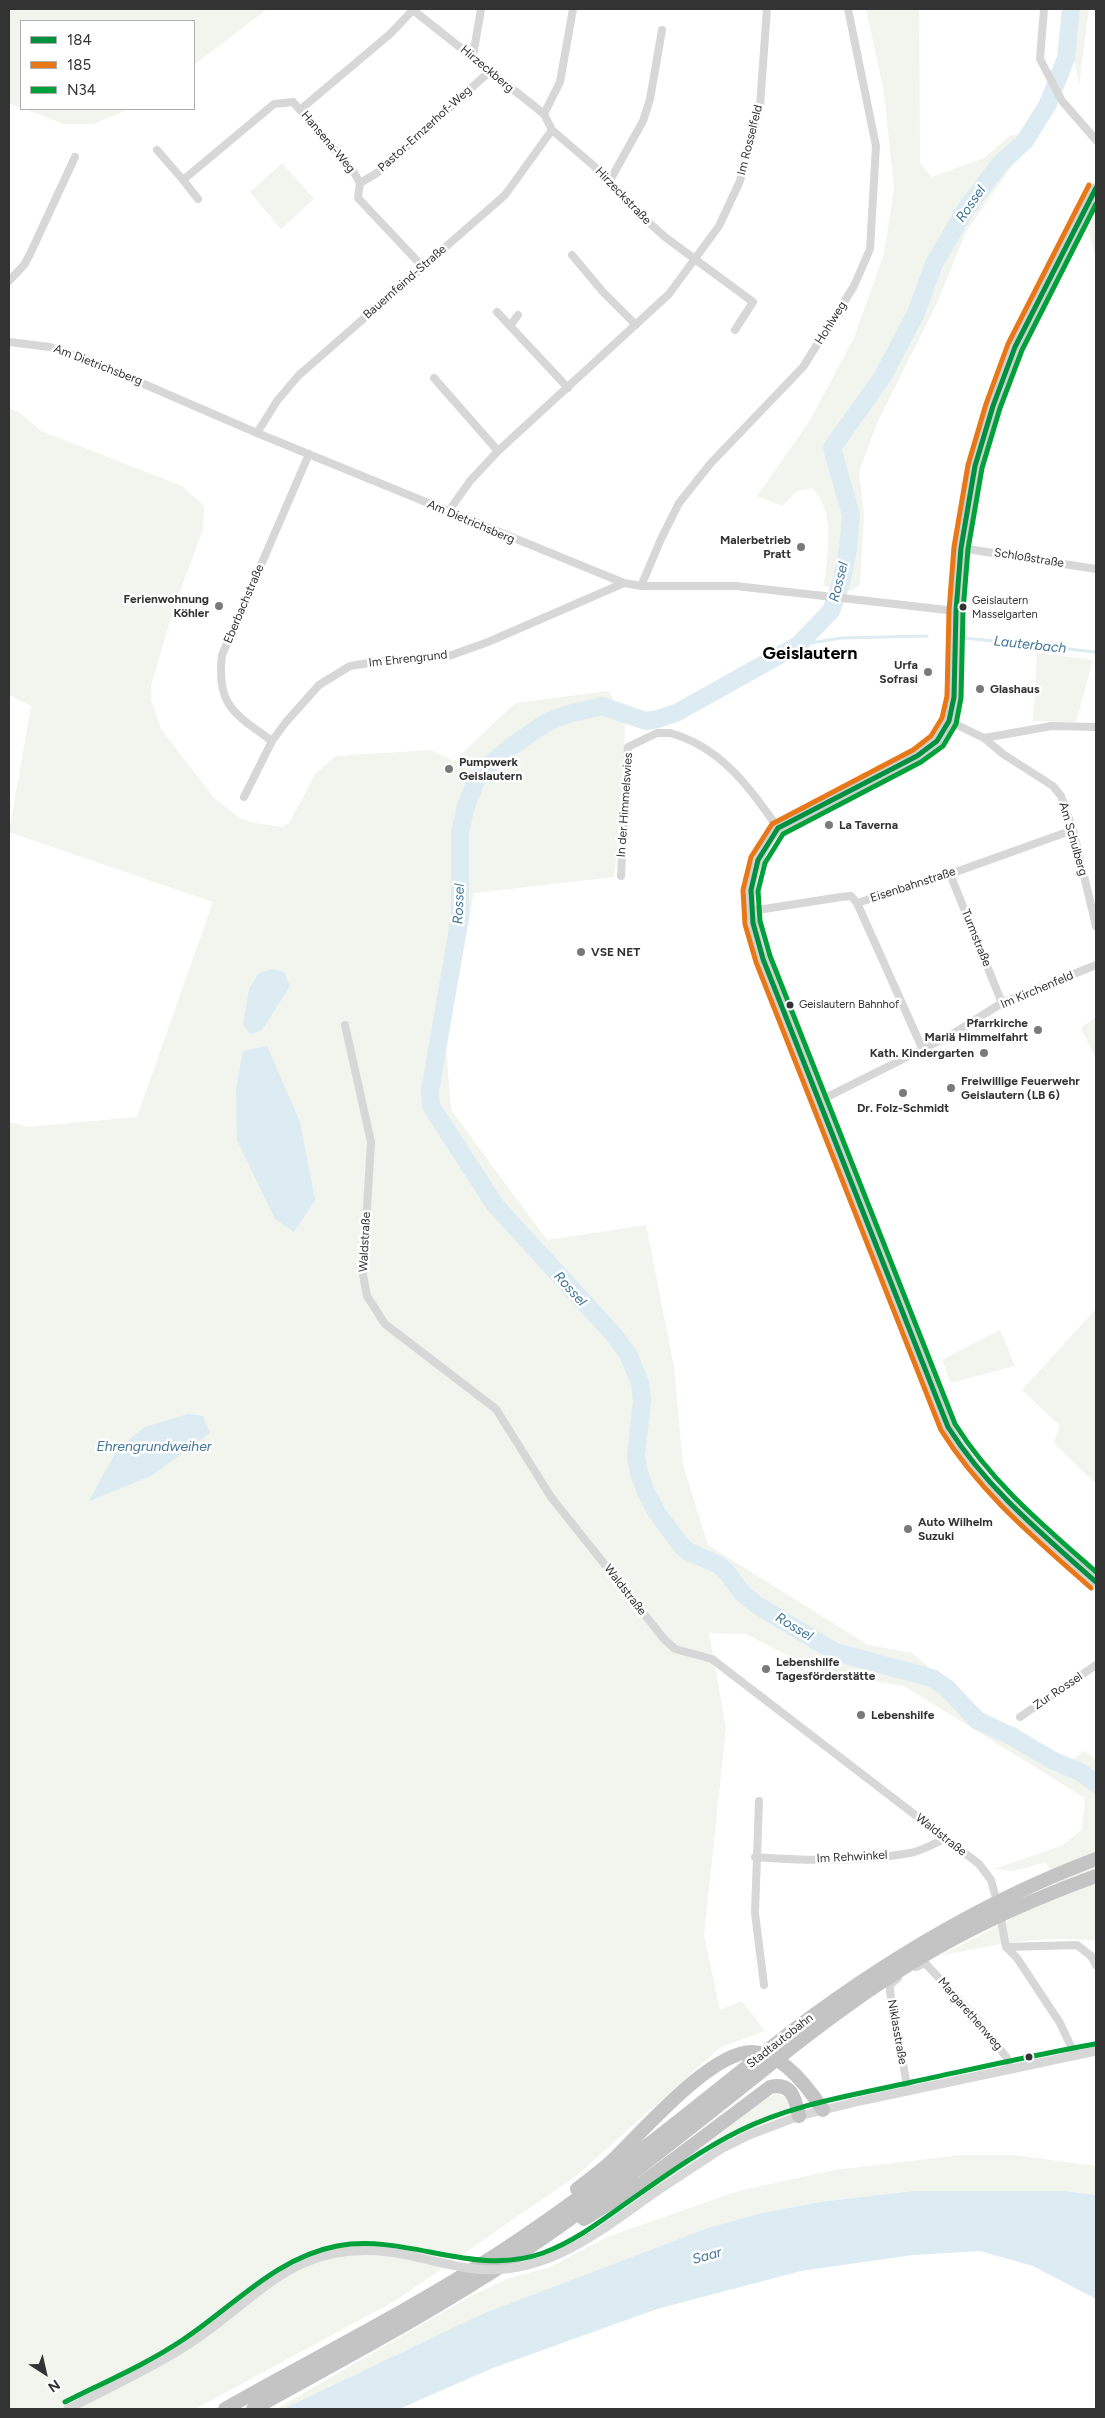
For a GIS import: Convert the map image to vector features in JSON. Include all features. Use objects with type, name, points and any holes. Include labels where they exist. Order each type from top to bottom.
[{"type":"highway","name":"Stadtautobahn","points":[[437,2297],[487,2260],[597,2186],[753,2070],[825,2006],[882,1967],[929,1938],[1000,1900],[1096,1859]]},
{"type":"highway","points":[[514,2258],[606,2194],[753,2070],[887,1978],[937,1948],[1037,1898],[1096,1876]]},
{"type":"highway","points":[[514,2243],[613,2160],[709,2069],[733,2055],[753,2052],[780,2061],[823,2110]]},
{"type":"highway","points":[[225,2409],[569,2228],[641,2184],[770,2087],[780,2085],[787,2087],[792,2094],[799,2116]]},
{"type":"highway","points":[[253,2409],[437,2297]]},
{"type":"main road","points":[[1096,188],[1015,347],[993,406],[975,466],[961,548],[956,611],[954,697],[949,721],[937,741],[917,756],[778,828],[763,848],[749,893],[753,929],[763,958],[948,1427],[970,1460],[988,1481],[1096,1582]]},
{"type":"street","points":[[473,56],[481,9]]},
{"type":"street","points":[[544,114],[560,82],[573,9]]},
{"type":"street","name":"Im Rosselfeld","points":[[448,512],[470,480],[498,450],[669,294],[696,260],[719,226],[740,181],[760,106],[767,9]]},
{"type":"street","name":"Hohlweg","points":[[641,586],[679,503],[712,463],[803,367],[854,286],[870,249],[876,146],[848,9]]},
{"type":"street","points":[[1044,9],[1040,59],[1062,101],[1096,140]]},
{"type":"street","name":"Hirzeckberg","points":[[301,109],[390,34],[413,10],[544,114],[552,130]]},
{"type":"street","points":[[609,182],[643,121],[650,99],[662,30]]},
{"type":"street","name":"Pastor-Ernzerhof-Weg","points":[[360,182],[377,173],[489,72]]},
{"type":"street","name":"Hansena-Weg","points":[[183,180],[274,104],[293,102],[352,169],[360,182],[358,198],[422,266]]},
{"type":"street","name":"Hirzeckstraße","points":[[552,130],[594,166],[644,218],[696,260]]},
{"type":"street","name":"Bauernfeind-Straße","points":[[257,433],[277,401],[298,376],[505,195],[552,130]]},
{"type":"street","points":[[156,150],[198,199]]},
{"type":"street","points":[[9,281],[24,265],[30,254],[75,157]]},
{"type":"street","points":[[572,255],[603,292],[636,325]]},
{"type":"street","points":[[696,260],[753,302],[735,330]]},
{"type":"street","points":[[497,312],[568,388]]},
{"type":"street","points":[[510,326],[518,315]]},
{"type":"street","name":"Am Dietrichsberg","points":[[9,342],[50,347],[86,359],[257,433],[624,583],[641,586],[736,586],[956,611]]},
{"type":"street","points":[[434,378],[498,450]]},
{"type":"street","name":"Eberbachstraße","points":[[272,741],[240,717],[228,704],[220,687],[222,655],[309,454]]},
{"type":"street","name":"Schloßstraße","points":[[961,548],[1096,569]]},
{"type":"street","name":"Im Ehrengrund","points":[[244,797],[272,741],[319,685],[350,666],[388,660],[446,657],[488,642],[624,583]]},
{"type":"street","name":"Am Schulberg","points":[[949,721],[984,738],[1004,754],[1053,786],[1066,808],[1073,830],[1096,926]]},
{"type":"street","points":[[984,738],[1052,726],[1096,727]]},
{"type":"street","name":"In der Himmelswies","points":[[621,876],[628,747],[656,733],[669,733],[701,745],[721,759],[752,791],[778,828]]},
{"type":"street","name":"Eisenbahnstraße","points":[[752,911],[851,896],[857,903],[950,874],[1073,830]]},
{"type":"street","name":"Turmstraße","points":[[950,874],[1002,1003]]},
{"type":"street","points":[[857,903],[923,1050]]},
{"type":"street","name":"Im Kirchenfeld","points":[[819,1101],[923,1050],[1002,1003],[1096,965]]},
{"type":"street","name":"Waldstraße","points":[[345,1025],[371,1142],[363,1275],[367,1296],[385,1324],[496,1409],[552,1497],[664,1639],[675,1649],[712,1659],[979,1864],[991,1880],[1006,1947]]},
{"type":"street","name":"Zur Rossel","points":[[1020,1717],[1096,1665]]},
{"type":"street","points":[[759,1801],[755,1856],[755,1913],[764,1985]]},
{"type":"street","name":"Im Rehwinkel","points":[[755,1856],[794,1860],[836,1860],[912,1853],[946,1838]]},
{"type":"street","points":[[1006,1947],[1077,1945],[1091,1956],[1096,1965]]},
{"type":"street","points":[[1006,1947],[1017,1958],[1060,2023],[1075,2055]]},
{"type":"street","name":"Margarethenweg","points":[[925,1963],[975,2017],[1007,2058],[1011,2069]]},
{"type":"street","name":"Niklasstraße","points":[[908,2091],[890,1985],[903,1974],[925,1963]]},
{"type":"street","points":[[68,2409],[180,2350],[202,2336],[274,2278],[294,2267],[337,2253],[368,2250],[389,2252],[467,2268],[513,2269],[534,2265],[559,2255],[592,2236],[721,2149],[749,2135],[799,2116],[823,2110],[1096,2051]]},
{"type":"shaded area","points":[[9,9],[267,9],[195,64],[195,20],[20,20],[20,108],[9,103]]},
{"type":"shaded area","points":[[866,9],[919,9],[920,163],[932,177],[984,158],[1011,135],[1034,134],[966,232],[937,303],[878,421],[859,471],[864,515],[860,585],[851,591],[824,586],[829,534],[828,522],[820,498],[812,488],[797,491],[782,506],[757,496],[809,422],[854,338],[884,254],[894,189],[884,92]]},
{"type":"shaded area","points":[[1064,9],[1089,9],[1079,85]]},
{"type":"shaded area","points":[[28,110],[127,110],[93,124],[64,124]]},
{"type":"shaded area","points":[[282,163],[314,199],[281,229],[250,192]]},
{"type":"shaded area","points":[[1094,218],[1096,219],[1096,258],[1088,231]]},
{"type":"shaded area","points":[[9,408],[19,412],[41,431],[182,486],[204,506],[203,529],[174,607],[151,686],[151,700],[161,729],[214,798],[238,817],[254,823],[282,827],[289,823],[316,773],[336,756],[430,750],[454,761],[515,703],[609,691],[625,722],[622,805],[614,877],[474,893],[446,1046],[451,1110],[547,1240],[646,1225],[674,1367],[683,1465],[708,1545],[868,1645],[912,1653],[991,1720],[1018,1728],[1054,1760],[1065,1764],[1085,1751],[1096,1760],[1096,1941],[1075,1939],[1036,1940],[940,1956],[1026,1911],[1063,1896],[1046,1862],[1014,1871],[994,1869],[1061,1846],[1082,1830],[1085,1798],[904,1686],[843,1676],[797,1660],[746,1634],[709,1633],[726,1728],[704,1935],[720,2010],[742,2001],[765,2031],[721,2047],[576,2176],[395,2301],[195,2409],[9,2409],[9,1122],[28,1127],[137,1117],[213,902],[9,832],[31,706],[9,695]]},
{"type":"shaded area","points":[[1037,653],[1093,660],[1076,722],[1033,721]]},
{"type":"shaded area","points":[[1096,1017],[1096,1059],[1081,1028]]},
{"type":"shaded area","points":[[1096,1309],[1096,1480],[1094,1482],[1054,1443],[1060,1426],[1022,1390]]},
{"type":"shaded area","points":[[1000,1330],[1015,1366],[951,1383],[942,1360]]},
{"type":"shaded area","points":[[775,2094],[786,2096],[788,2106],[784,2115],[708,2147],[679,2167],[767,2097]]},
{"type":"shaded area","points":[[962,2155],[1014,2155],[1096,2166],[1096,2195],[1065,2191],[913,2191],[820,2202],[762,2213],[708,2228],[482,2314],[283,2409],[276,2409],[471,2296],[507,2279],[550,2267],[607,2237],[738,2191],[835,2170]]},
{"type":"water","points":[[273,969],[284,972],[290,986],[262,1030],[251,1034],[243,1025],[249,989],[259,973]]},
{"type":"water","points":[[267,1046],[300,1122],[315,1200],[294,1232],[275,1219],[237,1140],[236,1089],[243,1051]]},
{"type":"water","name":"Ehrengrundweiher","points":[[188,1414],[203,1416],[210,1433],[151,1476],[89,1501],[118,1448],[145,1427]]},
{"type":"water","name":"Saar","points":[[913,2191],[1065,2191],[1096,2195],[1096,2299],[1033,2266],[980,2251],[913,2255],[801,2271],[657,2309],[493,2368],[399,2409],[283,2409],[482,2314],[708,2228],[762,2213],[820,2202]]},
{"type":"waterway","name":"Rossel","points":[[1071,9],[1066,58],[1048,104],[1025,141],[999,165],[966,209],[934,264],[916,313],[883,376],[832,448],[851,515],[848,549],[842,580],[831,611],[798,645],[676,713],[646,721],[602,706],[568,714],[547,722],[512,746],[489,765],[476,781],[466,806],[460,833],[460,917],[430,1091],[431,1106],[495,1205],[614,1335],[628,1354],[640,1383],[642,1401],[636,1456],[639,1473],[657,1513],[680,1544],[687,1551],[717,1564],[726,1571],[742,1593],[757,1605],[835,1652],[932,1678],[947,1688],[977,1720],[1011,1736],[1052,1760],[1082,1773],[1096,1784]]},
{"type":"waterway","name":"Lauterbach","points":[[798,645],[841,638],[927,636]]},
{"type":"waterway","name":"Lauterbach","points":[[964,638],[1096,652]]},
{"type":"transit line","name":"185","points":[[1089,185],[1008,344],[986,404],[968,465],[954,547],[949,611],[947,696],[942,718],[931,736],[913,750],[772,824],[751,857],[743,890],[745,924],[756,962],[941,1430],[956,1453],[991,1495],[1091,1588]]},
{"type":"transit line","name":"184","points":[[1096,188],[1015,347],[993,406],[975,466],[961,548],[956,611],[954,697],[949,721],[937,741],[917,756],[778,828],[758,860],[751,890],[753,923],[763,959],[948,1427],[980,1471],[1016,1510],[1096,1582]]},
{"type":"transit line","name":"N34","points":[[1096,204],[1022,350],[1000,408],[982,468],[968,549],[963,611],[961,698],[956,724],[943,746],[921,762],[783,834],[765,863],[758,891],[760,921],[770,956],[955,1424],[985,1466],[1002,1485],[1038,1521],[1096,1572]]},
{"type":"transit line","name":"N34","points":[[65,2402],[155,2357],[184,2339],[275,2272],[315,2252],[337,2246],[389,2245],[492,2261],[517,2259],[543,2253],[586,2231],[710,2147],[739,2131],[781,2114],[846,2096],[1095,2044]]},
{"type":"place","name":"Malerbetrieb Pratt","points":[[801,547]]},
{"type":"place","name":"Ferienwohnung Köhler","points":[[219,606]]},
{"type":"place","name":"Geislautern Masselgarten","points":[[963,607]]},
{"type":"place","name":"Urfa Sofrasi","points":[[928,672]]},
{"type":"place","name":"Glashaus","points":[[980,689]]},
{"type":"place","name":"Pumpwerk Geislautern","points":[[449,769]]},
{"type":"place","name":"La Taverna","points":[[829,825]]},
{"type":"place","name":"VSE NET","points":[[581,952]]},
{"type":"place","name":"Geislautern Bahnhof","points":[[790,1005]]},
{"type":"place","name":"Pfarrkirche Mariä Himmelfahrt","points":[[1038,1030]]},
{"type":"place","name":"Kath. Kindergarten","points":[[984,1053]]},
{"type":"place","name":"Freiwillige Feuerwehr Geislautern (LB 6)","points":[[951,1088]]},
{"type":"place","name":"Dr. Folz-Schmidt","points":[[903,1093]]},
{"type":"place","name":"Auto Wilhelm Suzuki","points":[[908,1529]]},
{"type":"place","name":"Lebenshilfe Tagesförderstätte","points":[[766,1669]]},
{"type":"place","name":"Lebenshilfe","points":[[861,1715]]},
{"type":"district","name":"Geislautern","points":[[810,654]]}]
